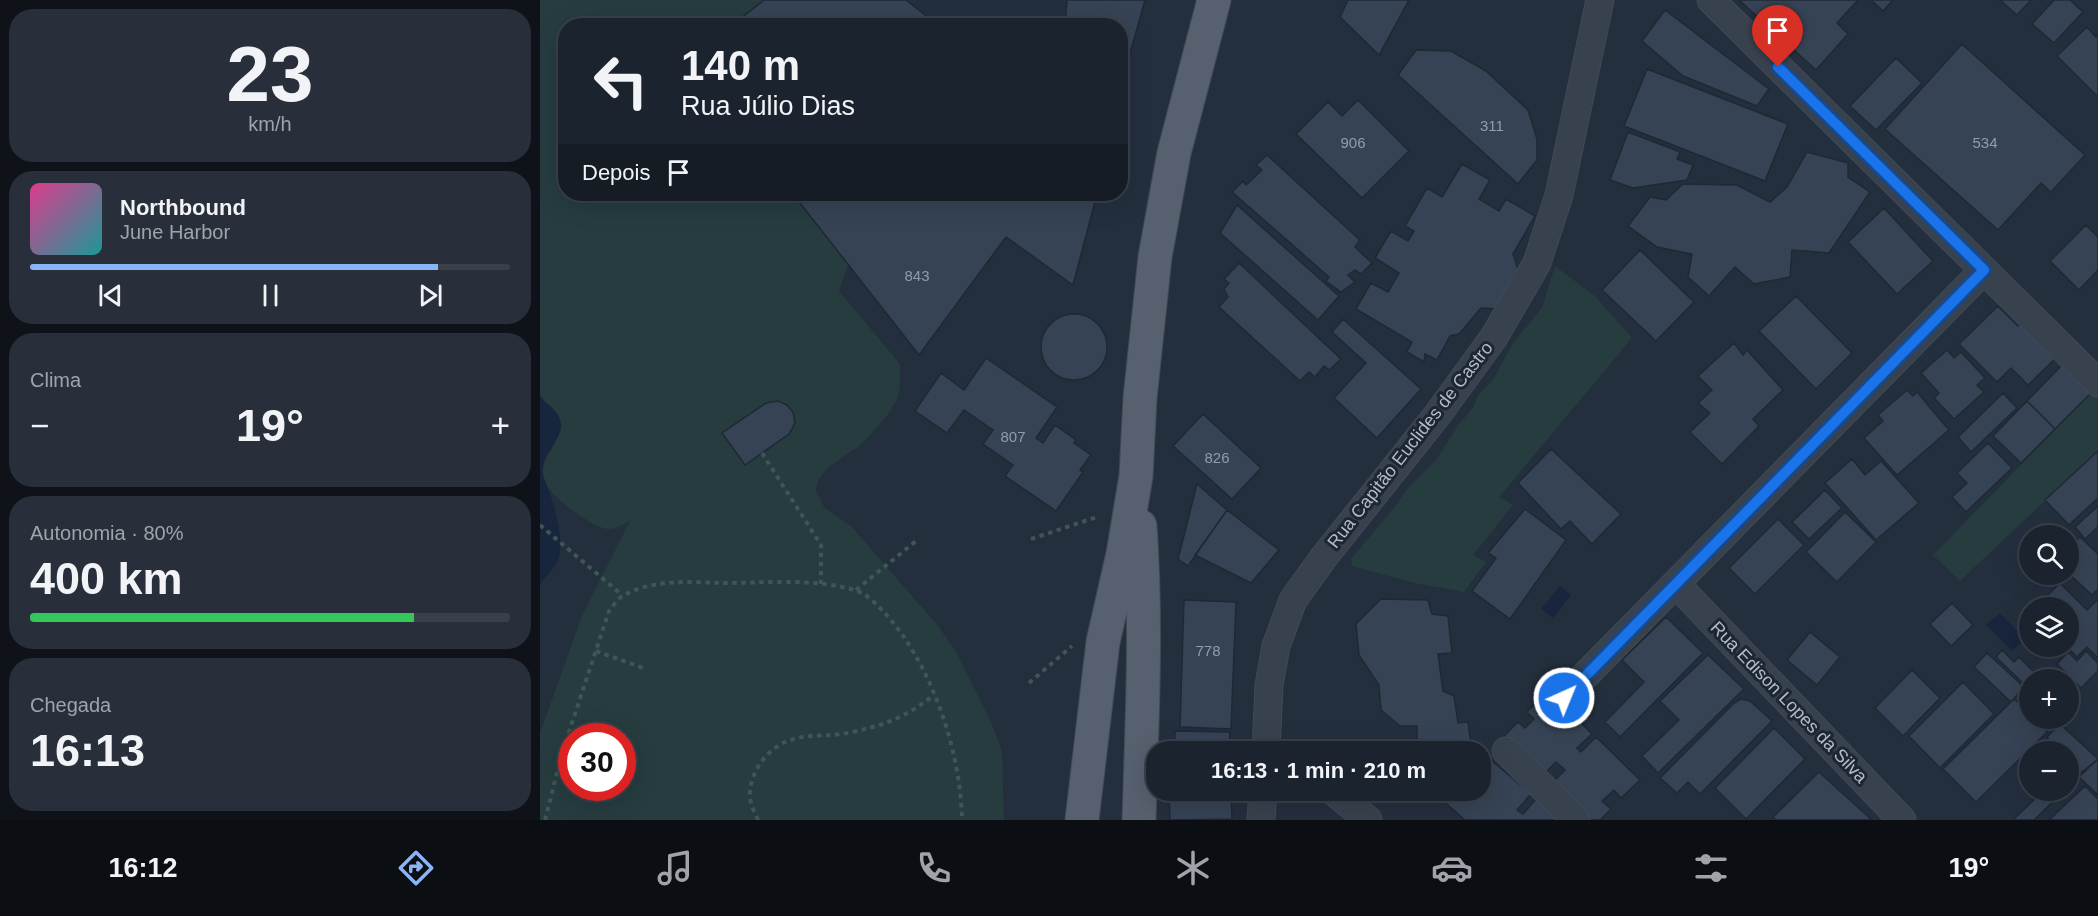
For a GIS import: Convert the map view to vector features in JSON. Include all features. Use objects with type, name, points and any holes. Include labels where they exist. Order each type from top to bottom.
[{"type":"main road","points":[[1083,820],[1103,642],[1123,554],[1136,476],[1140,398],[1155,257],[1174,153],[1214,0]]},
{"type":"main road","points":[[1136,476],[1145,595],[1139,820]]},
{"type":"street","name":"Rua Capitão Euclides de Castro","points":[[1271,741],[1269,685],[1276,646],[1293,600],[1324,557],[1438,414],[1494,337],[1537,263],[1559,195],[1600,0]]},
{"type":"street","points":[[1711,0],[2098,383]]},
{"type":"street","points":[[1564,698],[1984,270]]},
{"type":"street","name":"Rua Edison Lopes da Silva","points":[[1676,584],[1902,820]]},
{"type":"street","points":[[1506,751],[1576,820]]},
{"type":"street","points":[[1261,820],[1262,801]]},
{"type":"street","points":[[1345,801],[1368,820]]},
{"type":"path","points":[[762,453],[821,545],[821,584]]},
{"type":"path","points":[[1031,539],[1107,514]]},
{"type":"path","points":[[540,525],[622,595]]},
{"type":"path","points":[[856,590],[916,540]]},
{"type":"path","points":[[545,820],[562,753],[609,611],[622,595],[645,587],[680,582],[821,584],[856,590],[873,600],[895,624],[912,650],[934,694],[954,758],[962,798],[962,820]]},
{"type":"path","points":[[1029,683],[1078,640]]},
{"type":"path","points":[[596,651],[646,669]]},
{"type":"path","points":[[758,820],[750,799],[751,784],[754,772],[772,749],[799,738],[836,735],[871,728],[908,713],[934,694]]},
{"type":"green space","points":[[540,0],[764,0],[740,18],[558,18],[558,201],[798,201],[848,265],[839,291],[900,364],[898,397],[877,428],[857,447],[827,469],[816,491],[824,507],[852,527],[938,626],[955,650],[991,722],[1002,751],[1004,820],[540,820],[540,733],[582,616],[630,521],[614,528],[601,527],[581,517],[546,485],[543,479],[543,467],[556,440],[552,407],[545,403],[540,395]]},
{"type":"green space","points":[[1555,266],[1595,296],[1632,338],[1499,497],[1513,505],[1473,555],[1486,562],[1464,592],[1414,583],[1352,566],[1351,559],[1408,488],[1436,460],[1459,424],[1473,408],[1478,395],[1493,380],[1513,343],[1542,308]]},
{"type":"green space","points":[[2092,392],[2098,397],[2098,451],[1960,581],[1933,555]]},
{"type":"water","points":[[540,395],[556,412],[561,426],[558,438],[544,461],[543,471],[559,528],[559,555],[557,562],[540,584]]},
{"type":"water","points":[[1560,586],[1571,595],[1553,618],[1541,609]]},
{"type":"water","points":[[2000,613],[2019,633],[2019,645],[2012,651],[1986,625]]},
{"type":"building","points":[[764,0],[906,0],[929,18],[741,18]]},
{"type":"building","points":[[1067,0],[1145,0],[1128,61],[1128,18],[1066,18]]},
{"type":"building","points":[[1348,0],[1409,0],[1379,55],[1340,17]]},
{"type":"building","points":[[1739,0],[1858,0],[1837,23],[1848,34],[1816,70]]},
{"type":"building","points":[[1871,0],[1893,0],[1883,11]]},
{"type":"building","points":[[2000,0],[2031,0],[2017,15]]},
{"type":"building","points":[[2054,0],[2070,0],[2083,12],[2054,43],[2032,24]]},
{"type":"building","points":[[1665,10],[1769,89],[1757,106],[1683,76],[1642,41]]},
{"type":"building","points":[[2087,27],[2096,37],[2098,34],[2098,97],[2057,56]]},
{"type":"building","points":[[1962,44],[2085,155],[2051,192],[2041,183],[1998,230],[1885,129]]},
{"type":"building","points":[[1416,50],[1451,51],[1486,71],[1528,110],[1537,139],[1537,160],[1518,184],[1398,75]]},
{"type":"building","points":[[1896,58],[1922,83],[1876,130],[1850,106]]},
{"type":"building","points":[[1647,69],[1788,124],[1765,181],[1624,126]]},
{"type":"building","points":[[1358,100],[1409,151],[1362,198],[1296,134],[1328,102],[1342,116]]},
{"type":"building","points":[[1628,132],[1680,152],[1677,159],[1693,165],[1687,180],[1633,188],[1610,180]]},
{"type":"building","points":[[1807,152],[1848,163],[1848,177],[1870,192],[1829,253],[1792,250],[1790,277],[1754,284],[1735,267],[1709,296],[1688,277],[1692,254],[1657,247],[1628,226],[1650,197],[1666,200],[1683,184],[1737,185],[1770,202],[1787,187]]},
{"type":"building","points":[[1267,155],[1360,240],[1355,247],[1372,263],[1361,274],[1355,270],[1348,275],[1355,282],[1341,292],[1326,281],[1329,277],[1232,192],[1243,181],[1246,185],[1262,170],[1256,165]]},
{"type":"building","points":[[1462,164],[1490,180],[1479,199],[1499,211],[1506,199],[1535,216],[1513,254],[1518,269],[1496,309],[1481,308],[1459,334],[1450,336],[1437,360],[1425,354],[1424,362],[1407,352],[1412,342],[1356,309],[1371,283],[1388,292],[1399,273],[1375,258],[1391,231],[1408,241],[1414,231],[1405,226],[1427,188],[1442,197]]},
{"type":"building","points":[[798,201],[1095,201],[1073,285],[1006,237],[919,355]]},
{"type":"building","points":[[1237,205],[1339,296],[1318,320],[1220,233]]},
{"type":"building","points":[[1884,208],[1933,261],[1897,294],[1848,242]]},
{"type":"building","points":[[2086,225],[2098,237],[2098,270],[2079,290],[2050,261]]},
{"type":"building","points":[[1640,250],[1694,302],[1656,341],[1602,290]]},
{"type":"building","points":[[1239,263],[1341,359],[1329,370],[1324,366],[1315,377],[1309,372],[1300,381],[1219,307],[1228,297],[1224,289],[1229,283],[1224,279]]},
{"type":"building","points":[[1796,296],[1852,353],[1816,389],[1759,331]]},
{"type":"building","points":[[1998,306],[2018,326],[2024,321],[2058,356],[2028,385],[2011,368],[1997,382],[1959,344]]},
{"type":"building","points":[[1074,314],[1087,316],[1102,329],[1107,347],[1105,360],[1092,375],[1074,380],[1061,378],[1046,365],[1041,347],[1043,334],[1056,319]]},
{"type":"building","points":[[1343,319],[1421,389],[1377,438],[1334,398],[1366,363],[1332,332]]},
{"type":"building","points":[[1734,343],[1743,355],[1747,350],[1783,390],[1753,419],[1759,426],[1722,464],[1690,432],[1710,413],[1698,403],[1712,390],[1698,376]]},
{"type":"building","points":[[1947,350],[1954,358],[1961,352],[1985,378],[1977,385],[1984,392],[1954,419],[1934,398],[1939,393],[1921,373]]},
{"type":"building","points":[[986,358],[1057,407],[1036,438],[1043,443],[1055,425],[1076,440],[1074,443],[1091,455],[1080,470],[1083,472],[1056,511],[1005,476],[1013,465],[983,444],[993,430],[964,410],[947,433],[915,411],[941,373],[964,390]]},
{"type":"building","points":[[2063,364],[2092,392],[2055,429],[2027,401]]},
{"type":"building","points":[[1907,390],[1913,396],[1917,392],[1949,430],[1897,475],[1864,438],[1883,421],[1878,415]]},
{"type":"building","points":[[2003,393],[2017,408],[1971,452],[1958,437]]},
{"type":"building","points":[[778,401],[787,405],[793,412],[795,423],[789,434],[745,465],[722,433],[766,403]]},
{"type":"building","points":[[2027,401],[2055,429],[2021,463],[1993,436]]},
{"type":"building","points":[[1203,414],[1261,468],[1232,499],[1173,446]]},
{"type":"building","points":[[1988,443],[2012,468],[1966,512],[1952,497],[1967,483],[1957,473]]},
{"type":"building","points":[[1551,449],[1621,514],[1592,544],[1570,521],[1561,529],[1518,483]]},
{"type":"building","points":[[2098,451],[2098,498],[2069,525],[2045,500]]},
{"type":"building","points":[[1852,459],[1865,475],[1881,461],[1919,503],[1876,540],[1825,483]]},
{"type":"building","points":[[1197,484],[1227,510],[1188,566],[1178,559]]},
{"type":"building","points":[[1825,490],[1842,508],[1809,539],[1792,522]]},
{"type":"building","points":[[2098,506],[2098,527],[2085,539],[2077,525]]},
{"type":"building","points":[[1525,509],[1566,540],[1510,619],[1472,591],[1496,558],[1488,553]]},
{"type":"building","points":[[1227,510],[1279,550],[1251,583],[1195,555]]},
{"type":"building","points":[[1845,512],[1876,542],[1837,582],[1806,552]]},
{"type":"building","points":[[1778,519],[1804,545],[1755,594],[1729,568]]},
{"type":"building","points":[[2079,538],[2098,554],[2098,589],[2092,595],[2079,583]]},
{"type":"building","points":[[2058,585],[2062,585],[2074,597],[2046,597]]},
{"type":"building","points":[[1381,599],[1428,600],[1432,614],[1448,616],[1452,653],[1438,654],[1443,691],[1454,696],[1458,723],[1468,722],[1471,741],[1417,741],[1417,726],[1400,726],[1381,710],[1379,685],[1359,655],[1356,624]]},
{"type":"building","points":[[2098,599],[2098,658],[2087,647],[2079,655],[2079,602],[2087,610]]},
{"type":"building","points":[[1184,600],[1236,602],[1231,729],[1180,727]]},
{"type":"building","points":[[1952,603],[1973,625],[1951,646],[1930,624]]},
{"type":"building","points":[[1666,617],[1703,653],[1620,737],[1605,722],[1644,682],[1622,660]]},
{"type":"building","points":[[1810,632],[1840,657],[1817,685],[1787,660]]},
{"type":"building","points":[[2002,650],[2014,662],[2019,657],[2031,669],[2019,669],[2019,679],[1996,657]]},
{"type":"building","points":[[2086,651],[2098,663],[2098,671],[2081,688],[2079,669],[2062,669],[2057,664],[2063,657],[2073,657],[2077,661]]},
{"type":"building","points":[[1987,653],[2019,682],[2019,693],[2011,702],[1974,667]]},
{"type":"building","points":[[1708,655],[1744,689],[1658,773],[1642,756],[1679,720],[1660,701]]},
{"type":"building","points":[[1912,670],[1940,698],[1903,736],[1875,708]]},
{"type":"building","points":[[1963,682],[1994,714],[1940,768],[1909,736]]},
{"type":"building","points":[[1548,690],[1592,734],[1577,748],[1581,752],[1596,737],[1640,780],[1621,798],[1614,790],[1602,801],[1611,809],[1600,820],[1587,820],[1551,784],[1565,770],[1556,762],[1543,775],[1504,736],[1518,722],[1525,728],[1534,719],[1527,712]]},
{"type":"building","points":[[1741,699],[1750,701],[1772,721],[1700,794],[1688,782],[1677,793],[1660,778],[1734,703]]},
{"type":"building","points":[[2014,699],[2019,704],[2019,729],[2044,729],[2047,732],[2038,741],[2019,741],[2019,760],[1976,802],[1943,769]]},
{"type":"building","points":[[1774,728],[1805,759],[1746,819],[1715,788]]},
{"type":"building","points":[[2055,729],[2065,729],[2078,741],[2051,741],[2047,737]]},
{"type":"building","points":[[1175,731],[1230,732],[1230,741],[1175,741]]},
{"type":"building","points":[[2079,742],[2098,759],[2082,772],[2079,769]]},
{"type":"building","points":[[2098,759],[2098,795],[2079,777]]},
{"type":"building","points":[[1491,760],[1531,794],[1517,810],[1523,814],[1537,798],[1563,820],[1465,820],[1443,801],[1491,801]]},
{"type":"building","points":[[1819,772],[1872,820],[1776,820],[1773,817]]},
{"type":"building","points":[[2085,786],[2098,799],[2098,820],[2049,820],[2069,801],[2079,801],[2079,792]]},
{"type":"building","points":[[1169,801],[1231,801],[1232,819],[1170,820]]},
{"type":"building","points":[[2033,801],[2054,801],[2034,820],[2013,820]]},
{"type":"route","points":[[1564,698],[1984,270],[1778,67]]}]
